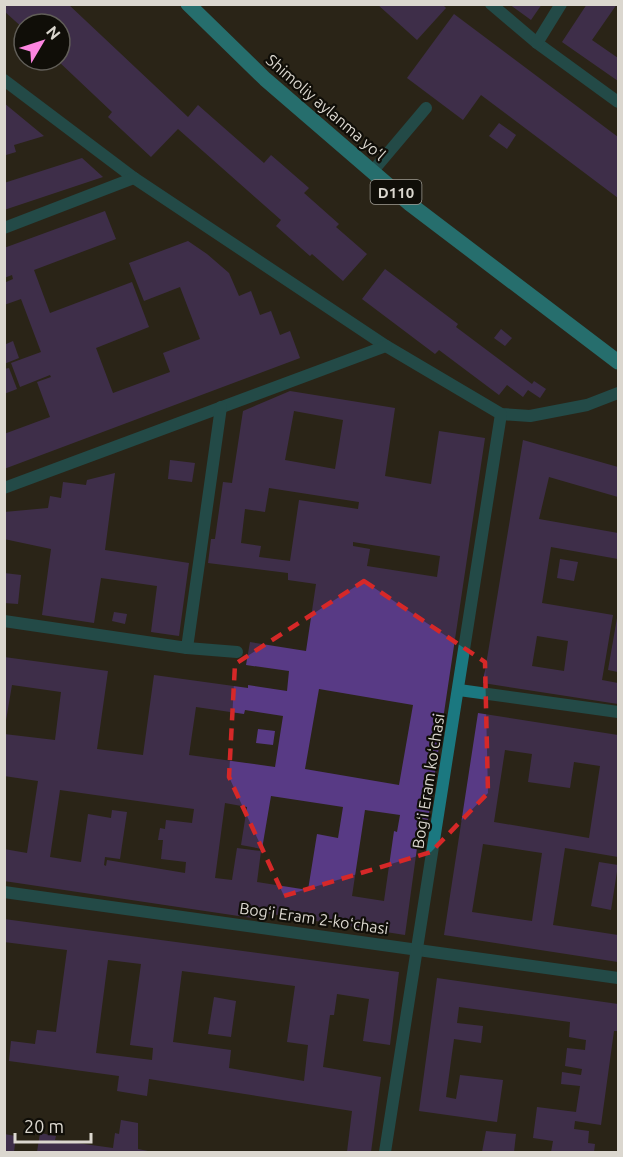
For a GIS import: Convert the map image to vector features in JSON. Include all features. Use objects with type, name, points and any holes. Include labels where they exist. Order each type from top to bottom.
[{"type":"main road","name":"Shimoliy aylanma yoʻl","points":[[188,4],[265,79],[410,204],[618,362]]},
{"type":"street","points":[[491,4],[537,43],[618,102]]},
{"type":"street","points":[[537,43],[561,4]]},
{"type":"street","points":[[4,80],[134,178],[386,346],[501,414],[530,416],[587,405],[618,393]]},
{"type":"street","points":[[372,172],[426,108]]},
{"type":"street","points":[[4,228],[134,178]]},
{"type":"street","points":[[4,488],[386,346]]},
{"type":"street","points":[[188,648],[220,407]]},
{"type":"street","name":"Bogʻi Eram koʻchasi","points":[[385,1152],[501,414]]},
{"type":"street","points":[[4,621],[188,648],[237,652]]},
{"type":"street","points":[[459,690],[618,712]]},
{"type":"street","name":"Bogʻi Eram 2-koʻchasi","points":[[4,892],[618,978]]},
{"type":"highlighted area","points":[[364,581],[485,662],[488,793],[431,852],[284,896],[229,777],[235,664]]},
{"type":"building","points":[[4,4],[68,4],[188,117],[198,105],[264,163],[271,155],[309,188],[304,193],[339,224],[336,227],[367,254],[343,281],[276,226],[281,220],[178,129],[151,157],[108,117],[112,112],[70,72],[72,72],[72,12],[12,12],[12,18],[4,11]]},
{"type":"building","points":[[377,4],[442,4],[446,8],[417,40]]},
{"type":"building","points":[[509,4],[542,4],[531,20]]},
{"type":"building","points":[[587,4],[617,4],[592,40],[618,58],[618,81],[562,42]]},
{"type":"building","points":[[454,14],[618,137],[618,198],[481,95],[463,120],[407,78]]},
{"type":"building","points":[[4,103],[44,136],[14,145],[16,152],[6,155],[4,149]]},
{"type":"building","points":[[499,123],[516,135],[507,149],[489,136]]},
{"type":"building","points":[[82,158],[103,177],[4,210],[4,183]]},
{"type":"building","points":[[105,211],[116,239],[34,270],[50,313],[132,282],[149,327],[96,348],[113,393],[170,372],[163,353],[200,339],[180,287],[144,301],[129,263],[188,241],[229,273],[239,296],[251,291],[260,315],[271,311],[280,335],[290,331],[300,358],[4,469],[4,434],[50,417],[37,382],[51,377],[50,375],[20,387],[11,363],[41,352],[21,299],[4,305],[4,283],[13,279],[12,275],[4,278],[4,248]]},
{"type":"building","points":[[385,269],[458,324],[456,327],[532,384],[534,381],[546,389],[540,398],[528,390],[523,397],[507,385],[499,395],[439,350],[435,354],[362,299]]},
{"type":"building","points":[[501,329],[512,338],[505,346],[494,338]]},
{"type":"building","points":[[13,341],[19,358],[4,364],[4,345]]},
{"type":"building","points":[[9,368],[17,389],[4,394],[4,369]]},
{"type":"building","points":[[290,391],[395,408],[385,476],[431,484],[439,431],[485,438],[428,820],[421,819],[405,935],[253,911],[252,918],[4,881],[4,849],[27,853],[38,781],[4,776],[4,734],[55,740],[61,692],[12,685],[4,732],[4,657],[108,671],[97,749],[143,755],[154,675],[287,691],[289,671],[246,665],[250,642],[306,651],[316,584],[288,580],[288,573],[208,563],[211,539],[215,539],[223,482],[232,483],[243,411]],"holes":[[[294,411],[343,420],[335,469],[285,460]],[[269,488],[359,502],[358,509],[299,500],[290,561],[259,557],[261,546],[241,543],[245,509],[265,512]],[[353,542],[440,556],[437,577],[367,566],[370,549],[353,546]],[[319,689],[413,705],[399,785],[305,769]],[[196,707],[244,714],[245,710],[283,716],[275,767],[189,755]],[[60,790],[194,809],[192,823],[166,820],[165,829],[160,828],[158,840],[163,840],[161,859],[186,862],[185,873],[107,860],[106,866],[104,865],[105,857],[120,859],[127,812],[112,810],[111,818],[88,814],[81,862],[50,857]],[[271,796],[343,807],[338,838],[317,834],[308,890],[257,882],[261,851],[237,848],[232,880],[215,878],[225,803],[247,807],[241,845],[262,849]],[[365,810],[400,815],[397,832],[394,831],[384,901],[352,896]]]},
{"type":"building","points":[[523,440],[618,467],[618,497],[549,477],[539,519],[618,533],[618,559],[551,547],[542,603],[613,615],[602,680],[618,683],[618,704],[483,683]],"holes":[[[537,636],[568,641],[564,671],[532,666]]]},
{"type":"building","points":[[170,460],[195,463],[192,482],[168,479]]},
{"type":"building","points":[[115,473],[105,550],[189,563],[179,636],[151,632],[157,586],[101,578],[94,623],[42,615],[51,549],[4,539],[4,512],[48,508],[50,496],[61,498],[63,482],[86,485],[87,480]]},
{"type":"building","points":[[560,559],[578,562],[574,581],[557,578]]},
{"type":"building","points":[[4,573],[21,575],[18,604],[4,603]]},
{"type":"building","points":[[114,612],[127,614],[125,624],[112,621]]},
{"type":"building","points":[[618,618],[618,672],[608,670]]},
{"type":"building","points":[[478,713],[618,735],[618,857],[565,848],[553,925],[618,935],[618,962],[444,935]],"holes":[[[505,750],[532,754],[528,782],[570,788],[574,762],[600,766],[589,838],[494,822]],[[483,844],[542,853],[532,921],[472,912]]]},
{"type":"building","points":[[258,729],[275,731],[273,745],[256,743]]},
{"type":"building","points":[[599,862],[618,865],[611,910],[591,906]]},
{"type":"building","points":[[4,919],[399,972],[390,1045],[363,1041],[369,999],[337,994],[334,1015],[330,1015],[323,1067],[381,1077],[371,1152],[347,1152],[352,1111],[149,1079],[147,1096],[117,1091],[119,1076],[9,1061],[11,1041],[35,1044],[37,1030],[56,1032],[67,950],[4,942]],"holes":[[[108,960],[141,964],[130,1045],[153,1048],[152,1060],[96,1053]],[[182,971],[295,986],[287,1042],[308,1045],[304,1081],[229,1068],[231,1050],[173,1042]]]},
{"type":"building","points":[[437,978],[618,1004],[618,1031],[614,1031],[601,1125],[575,1121],[574,1129],[589,1131],[588,1143],[595,1144],[594,1152],[551,1152],[553,1141],[533,1138],[537,1107],[576,1112],[580,1086],[561,1084],[562,1072],[581,1075],[582,1069],[565,1066],[567,1048],[585,1050],[586,1040],[569,1037],[570,1022],[459,1007],[457,1023],[483,1026],[481,1043],[454,1039],[446,1097],[456,1099],[460,1075],[503,1080],[497,1122],[419,1111]]},
{"type":"building","points":[[214,997],[236,1001],[231,1037],[208,1034]]},
{"type":"building","points":[[121,1120],[138,1123],[138,1149],[153,1152],[37,1152],[40,1133],[56,1136],[55,1140],[113,1148],[115,1133],[119,1134]]},
{"type":"building","points":[[486,1131],[516,1134],[514,1152],[482,1152]]},
{"type":"building","points":[[4,1134],[16,1136],[14,1152],[4,1152]]}]
